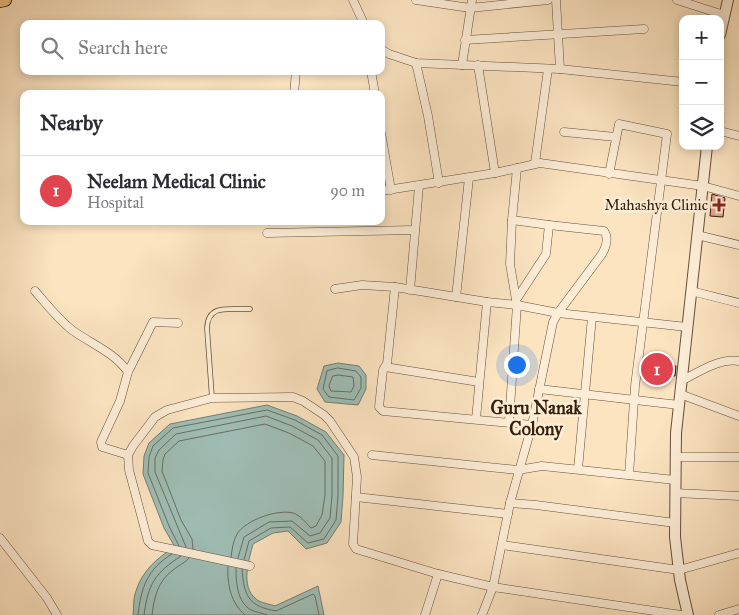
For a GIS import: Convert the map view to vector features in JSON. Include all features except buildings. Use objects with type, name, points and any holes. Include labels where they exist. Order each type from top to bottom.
[{"type":"highway","points":[[0,1],[5,0]]},
{"type":"street","points":[[353,0],[362,20]]},
{"type":"street","points":[[416,0],[471,4],[548,0]]},
{"type":"street","points":[[556,0],[560,69]]},
{"type":"street","points":[[677,0],[724,15],[728,0]]},
{"type":"street","points":[[462,64],[471,4]]},
{"type":"street","points":[[465,40],[644,28]]},
{"type":"street","points":[[385,52],[416,63],[560,69],[679,82]]},
{"type":"street","points":[[416,63],[428,116],[438,183]]},
{"type":"street","points":[[478,66],[495,173]]},
{"type":"street","points":[[535,163],[548,69]]},
{"type":"street","points":[[294,90],[296,75]]},
{"type":"street","points":[[372,75],[374,90]]},
{"type":"street","points":[[609,174],[619,124],[666,133],[662,181],[634,400],[629,475]]},
{"type":"street","points":[[564,132],[616,138]]},
{"type":"street","points":[[724,132],[739,136]]},
{"type":"street","points":[[688,615],[679,570],[675,523],[676,456],[687,327],[707,150]]},
{"type":"street","points":[[385,155],[391,190]]},
{"type":"street","points":[[385,191],[469,178],[535,163],[703,186],[739,196]]},
{"type":"street","points":[[508,422],[517,303],[510,264],[517,168]]},
{"type":"street","points":[[456,297],[469,178]]},
{"type":"street","points":[[410,290],[419,186]]},
{"type":"street","points":[[482,615],[493,587],[518,470],[532,425],[553,322],[602,254],[606,244],[606,234],[604,231],[512,220]]},
{"type":"street","points":[[517,303],[546,254],[549,225]]},
{"type":"street","points":[[267,233],[415,230]]},
{"type":"street","points":[[697,235],[739,245]]},
{"type":"street","points":[[335,289],[362,285],[395,287],[487,302],[517,303],[558,313],[687,327]]},
{"type":"street","points":[[395,287],[379,406],[383,412],[532,425]]},
{"type":"street","points":[[35,291],[58,318],[87,340],[113,356],[122,363],[128,372]]},
{"type":"street","points":[[691,291],[739,302]]},
{"type":"street","points":[[476,419],[487,302]]},
{"type":"street","points":[[578,469],[592,317]]},
{"type":"street","points":[[128,455],[102,447],[101,444],[120,401],[128,372],[154,322],[178,323]]},
{"type":"street","points":[[682,381],[718,363],[730,360],[739,361]]},
{"type":"street","points":[[385,367],[480,382]]},
{"type":"street","points":[[539,389],[634,400],[680,399],[739,416]]},
{"type":"street","points":[[250,566],[152,545],[148,541],[129,470],[128,455],[155,417],[161,413],[212,398],[298,398],[330,421],[354,457],[357,477],[353,544],[356,549],[438,574],[493,587],[681,615]]},
{"type":"street","points":[[372,455],[518,470],[542,466],[676,480]]},
{"type":"street","points":[[676,456],[739,458]]},
{"type":"street","points":[[675,493],[739,496]]},
{"type":"street","points":[[356,497],[508,514]]},
{"type":"street","points":[[510,504],[536,505],[675,523]]},
{"type":"street","points":[[0,538],[58,615]]},
{"type":"street","points":[[502,545],[679,570],[739,553]]},
{"type":"street","points":[[425,615],[438,574]]},
{"type":"street","points":[[719,615],[739,609]]},
{"type":"lane","points":[[212,398],[207,328],[211,313],[250,309]]},
{"type":"water","points":[[338,363],[359,366],[366,375],[366,389],[358,405],[325,402],[317,389],[324,366]]},
{"type":"water","points":[[267,405],[297,416],[326,432],[344,455],[341,522],[327,543],[306,549],[288,531],[273,533],[253,544],[247,573],[248,587],[251,594],[258,600],[275,606],[318,586],[324,615],[133,615],[135,594],[142,577],[157,560],[175,547],[164,528],[143,474],[144,456],[149,443],[170,424]]},
{"type":"place","name":"Mahashya Clinic","points":[[719,205]]},
{"type":"place","name":"Neelam Medical Clinic","points":[[657,369]]},
{"type":"district","name":"Guru Nanak Colony","points":[[536,418]]}]
